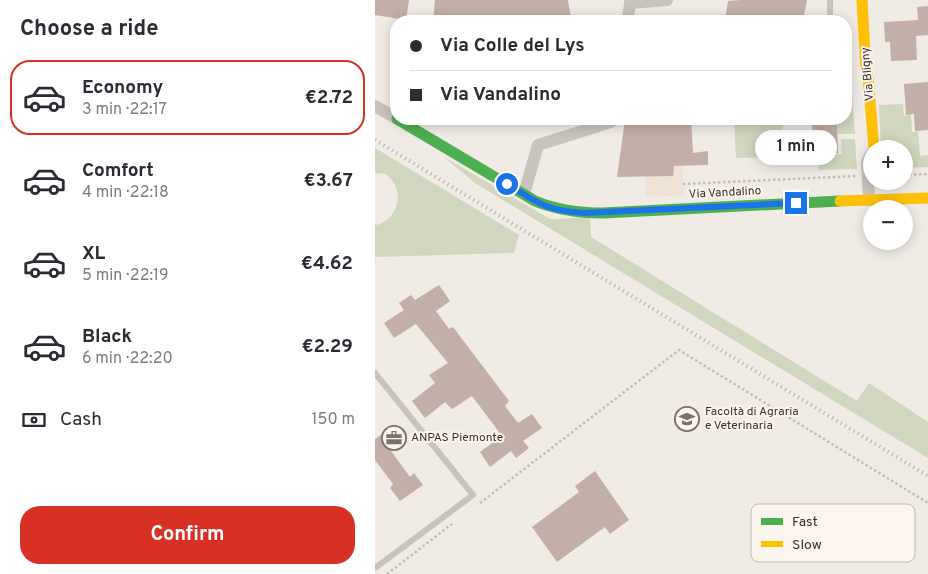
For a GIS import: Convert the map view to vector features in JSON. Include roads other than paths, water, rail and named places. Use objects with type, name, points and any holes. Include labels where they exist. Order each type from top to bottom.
[{"type":"street","points":[[628,15],[631,1],[667,0]]},
{"type":"street","name":"Via Bligny","points":[[862,0],[866,70],[869,77],[873,140]]},
{"type":"street","points":[[375,106],[390,114]]},
{"type":"street","name":"Via Vandalino","points":[[415,125],[524,194],[549,207],[566,212],[584,213],[863,200]]},
{"type":"street","points":[[524,194],[537,145],[601,125]]},
{"type":"street","points":[[868,190],[869,200]]},
{"type":"street","name":"Via Vandalino","points":[[869,200],[928,198]]},
{"type":"lane","points":[[829,0],[829,15]]},
{"type":"lane","points":[[375,373],[473,495],[375,568]]},
{"type":"railway","points":[[375,140],[928,476]]},
{"type":"place","name":"Facoltà di Agraria e Veterinaria","points":[[687,419]]},
{"type":"place","name":"ANPAS Piemonte","points":[[394,438]]}]
